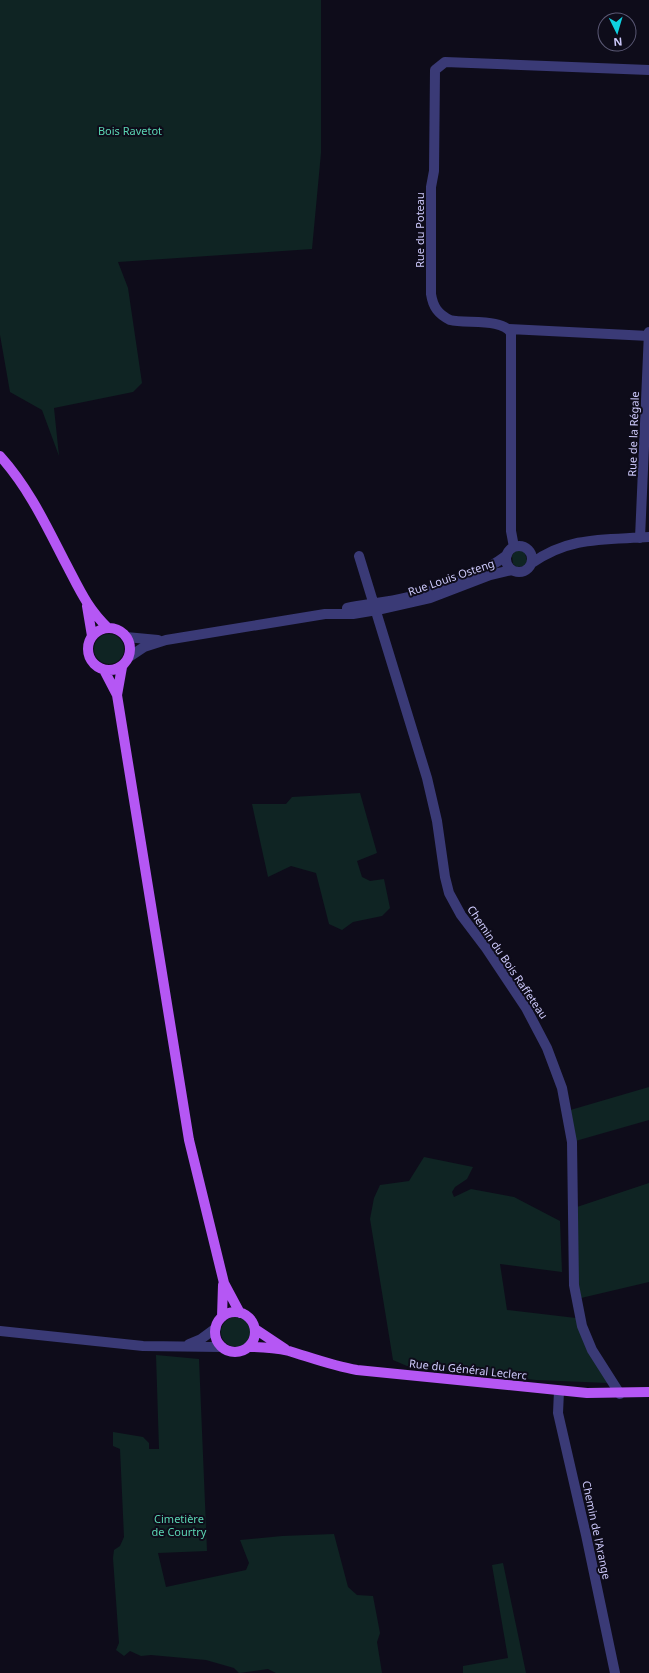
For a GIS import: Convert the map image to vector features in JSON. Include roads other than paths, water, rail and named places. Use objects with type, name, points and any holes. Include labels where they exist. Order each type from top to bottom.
[{"type":"main road","points":[[0,456],[13,470],[35,503],[87,604],[108,628]]},
{"type":"main road","points":[[87,604],[92,636],[88,647],[88,655],[96,666],[104,670],[113,670],[122,667]]},
{"type":"main road","points":[[92,636],[101,630],[108,628],[119,630],[126,637],[130,647],[129,657],[122,667],[117,695]]},
{"type":"main road","points":[[104,670],[117,695],[189,1140],[224,1283],[240,1313]]},
{"type":"main road","points":[[222,1317],[234,1312],[240,1313],[250,1319],[255,1329],[253,1342],[249,1347],[238,1352],[232,1352],[222,1347],[218,1341],[216,1328],[222,1317],[224,1283]]},
{"type":"main road","name":"Rue du Général Leclerc","points":[[255,1329],[288,1351]]},
{"type":"main road","name":"Rue du Général Leclerc","points":[[249,1347],[288,1351],[326,1363],[357,1370],[559,1391],[620,1394],[649,1392]]},
{"type":"street","name":"Rue du Poteau","points":[[509,329],[498,324],[450,320],[439,313],[432,301],[431,187],[434,171],[435,70],[445,62],[649,70]]},
{"type":"street","points":[[514,546],[511,531],[512,339],[509,329],[649,336]]},
{"type":"street","name":"Rue de la Régale","points":[[645,537],[649,332]]},
{"type":"street","points":[[561,546],[543,555],[524,572],[512,570],[507,564],[507,555],[510,549],[514,546],[524,546],[528,548],[561,546],[587,540],[645,537]]},
{"type":"street","points":[[528,548],[532,555],[532,564]]},
{"type":"street","name":"Rue Louis Osteng","points":[[375,607],[444,586],[487,568],[507,555]]},
{"type":"street","name":"Chemin du Bois Raffeteau","points":[[359,556],[433,801],[449,893],[459,911],[526,1008],[547,1048],[562,1088],[572,1142],[574,1285],[585,1332],[592,1350],[620,1394]]},
{"type":"street","name":"Rue Louis Osteng","points":[[129,657],[144,647],[166,640],[325,614],[425,600],[490,575],[512,570]]},
{"type":"street","name":"Rue Louis Osteng","points":[[126,637],[166,640]]},
{"type":"street","points":[[183,1346],[201,1339],[216,1328]]},
{"type":"street","points":[[0,1331],[163,1348],[183,1346],[222,1347]]},
{"type":"street","name":"Chemin de l'Arange","points":[[559,1391],[558,1413],[586,1535],[615,1673]]},
{"type":"park label","name":"Bois Ravetot","points":[[130,130]]},
{"type":"park label","name":"Cimetière de Courtry","points":[[179,1524]]}]
